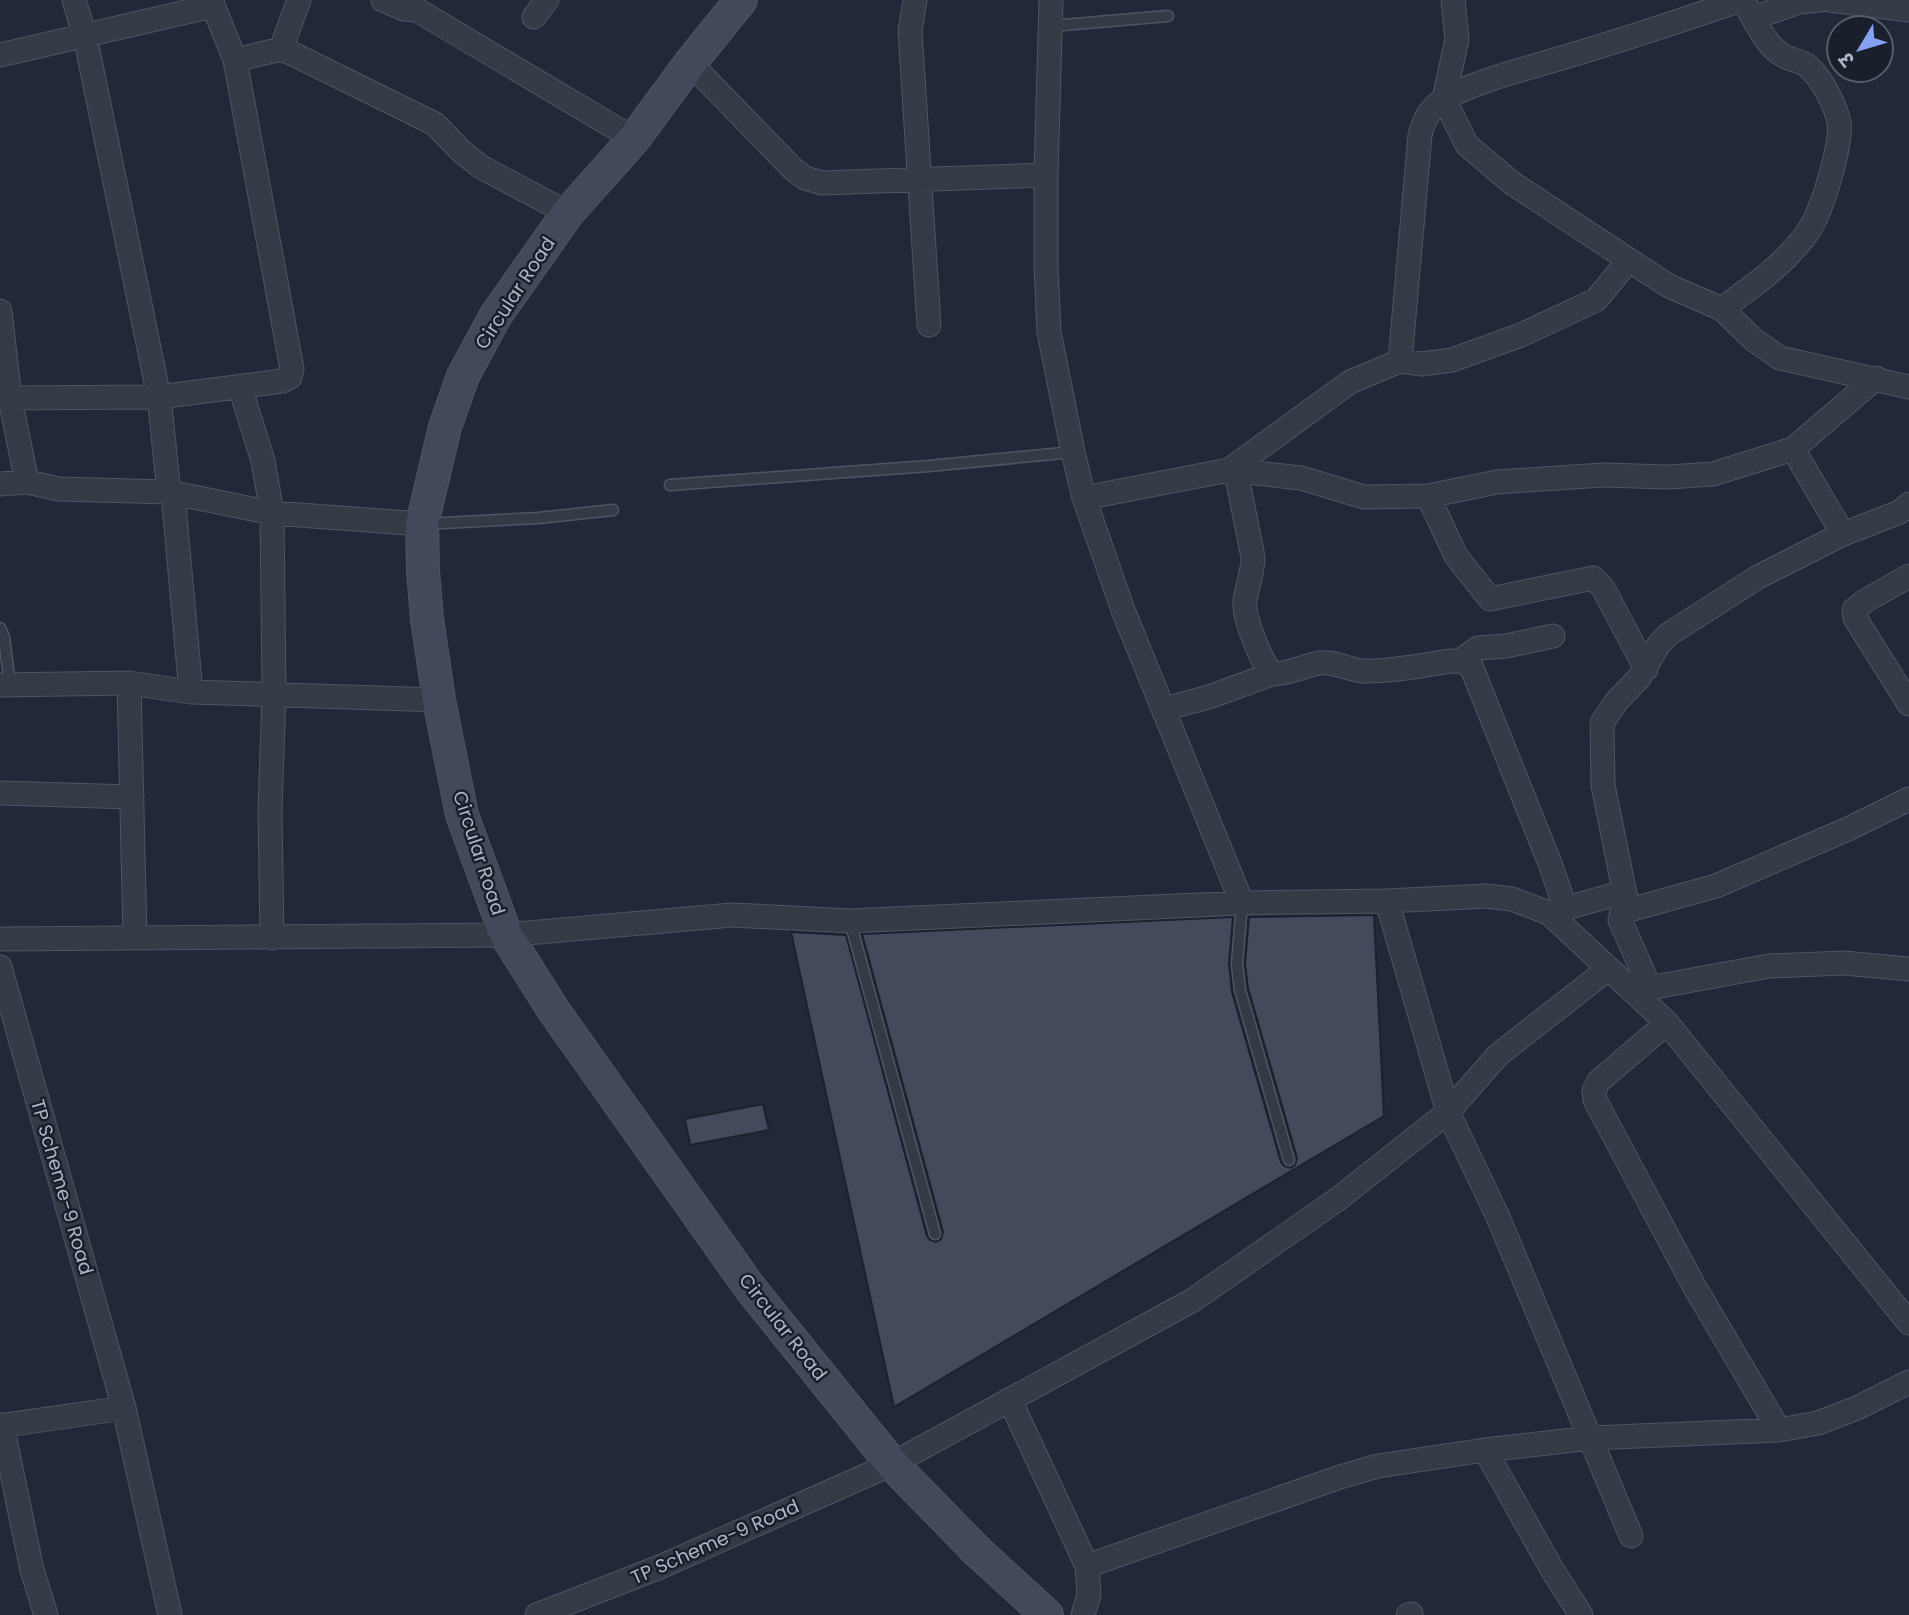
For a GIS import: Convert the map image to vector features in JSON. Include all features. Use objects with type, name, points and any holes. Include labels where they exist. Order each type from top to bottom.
[{"type":"main road","name":"Circular Road","points":[[741,0],[634,139],[568,213],[496,315],[463,376],[444,427],[422,524],[426,607],[439,700],[463,815],[506,935],[554,1012],[750,1288],[891,1464],[978,1552],[1047,1615]]},
{"type":"street","points":[[74,0],[85,36],[159,397],[191,692]]},
{"type":"street","points":[[282,49],[299,0]]},
{"type":"street","points":[[383,0],[404,9],[419,5],[634,139]]},
{"type":"street","points":[[915,0],[911,10],[910,31],[929,325]]},
{"type":"street","points":[[1051,0],[1046,175],[1049,332],[1073,452],[1084,498],[1123,610],[1242,903]]},
{"type":"street","points":[[1452,0],[1457,39],[1444,99],[1467,145],[1513,183],[1669,286],[1722,309],[1754,340],[1780,358],[1909,387]]},
{"type":"street","points":[[1400,361],[1420,135],[1431,109],[1444,99],[1496,78],[1663,28],[1746,6],[1819,0]]},
{"type":"street","points":[[1830,0],[1909,10]]},
{"type":"street","points":[[0,55],[212,3],[235,60],[292,369],[290,377],[282,381],[159,397],[5,399]]},
{"type":"street","points":[[1722,309],[1791,253],[1809,230],[1820,207],[1833,166],[1839,125],[1829,98],[1807,65],[1777,51],[1746,6]]},
{"type":"street","points":[[235,60],[282,49],[435,124],[481,167],[568,213]]},
{"type":"street","points":[[690,63],[793,169],[805,178],[822,183],[1046,175]]},
{"type":"street","points":[[1232,471],[1349,382],[1400,361],[1422,364],[1452,360],[1521,335],[1596,300],[1629,260]]},
{"type":"street","points":[[0,311],[5,399],[27,482]]},
{"type":"street","points":[[1084,498],[1232,471],[1301,478],[1364,497],[1428,496],[1497,482],[1534,479],[1713,474],[1793,449],[1876,378]]},
{"type":"street","points":[[240,387],[263,461],[272,513],[272,938]]},
{"type":"street","points":[[1793,449],[1843,534]]},
{"type":"street","points":[[1232,471],[1254,557],[1244,604],[1265,666],[1272,674]]},
{"type":"street","points":[[0,484],[27,482],[60,489],[171,493],[272,513],[422,524]]},
{"type":"street","points":[[1428,496],[1456,556],[1490,599],[1593,579],[1604,588],[1646,669]]},
{"type":"street","points":[[1906,513],[1843,534],[1758,577],[1669,634],[1659,644],[1646,669],[1616,702],[1602,723],[1604,785],[1626,900],[1620,920],[1642,990],[1906,1315]]},
{"type":"street","points":[[1909,576],[1854,610],[1855,618],[1909,704]]},
{"type":"street","points":[[1460,661],[1478,648],[1506,646],[1553,636]]},
{"type":"street","points":[[1164,709],[1209,697],[1272,674],[1282,674],[1319,663],[1333,663],[1359,671],[1460,661],[1467,663],[1474,670],[1557,910],[1608,969],[1642,990],[1769,966],[1844,964],[1909,969]]},
{"type":"street","points":[[129,683],[135,937]]},
{"type":"street","points":[[5,685],[129,683],[191,692],[439,700]]},
{"type":"street","points":[[0,793],[132,797]]},
{"type":"street","points":[[0,939],[506,935],[732,915],[850,921],[1242,903],[1486,897],[1512,899],[1557,910],[1716,886],[1848,829],[1909,799]]},
{"type":"street","points":[[1387,901],[1448,1112],[1498,1217],[1631,1536]]},
{"type":"street","name":"TP Scheme-9 Road","points":[[0,967],[124,1408],[170,1615]]},
{"type":"street","name":"TP Scheme-9 Road","points":[[537,1615],[660,1567],[891,1464],[1194,1300],[1338,1199],[1448,1112],[1498,1055],[1608,969]]},
{"type":"street","points":[[1667,1023],[1599,1081],[1594,1091],[1595,1100],[1694,1286],[1779,1430]]},
{"type":"street","points":[[1087,1566],[1378,1466],[1591,1438],[1779,1430],[1818,1423],[1857,1408],[1909,1382]]},
{"type":"street","points":[[1010,1400],[1087,1566],[1089,1595],[1083,1615]]},
{"type":"street","points":[[46,1615],[33,1570],[1,1425],[124,1408]]},
{"type":"street","points":[[1485,1450],[1581,1615]]},
{"type":"lane","points":[[1051,26],[1168,16]]},
{"type":"lane","points":[[670,485],[929,466],[1073,452]]},
{"type":"lane","points":[[422,524],[538,519],[613,510]]},
{"type":"lane","points":[[0,628],[4,637],[5,685]]},
{"type":"lane","points":[[1242,903],[1237,964],[1240,990],[1289,1160]]},
{"type":"lane","points":[[850,921],[935,1234]]},
{"type":"building","points":[[1374,915],[1384,1116],[894,1407],[791,932],[846,935],[927,1236],[936,1242],[941,1239],[943,1232],[862,934],[1233,917],[1229,963],[1232,992],[1281,1162],[1291,1168],[1297,1158],[1248,988],[1245,964],[1249,917]]},
{"type":"building","points":[[763,1104],[769,1130],[690,1145],[685,1119]]}]
